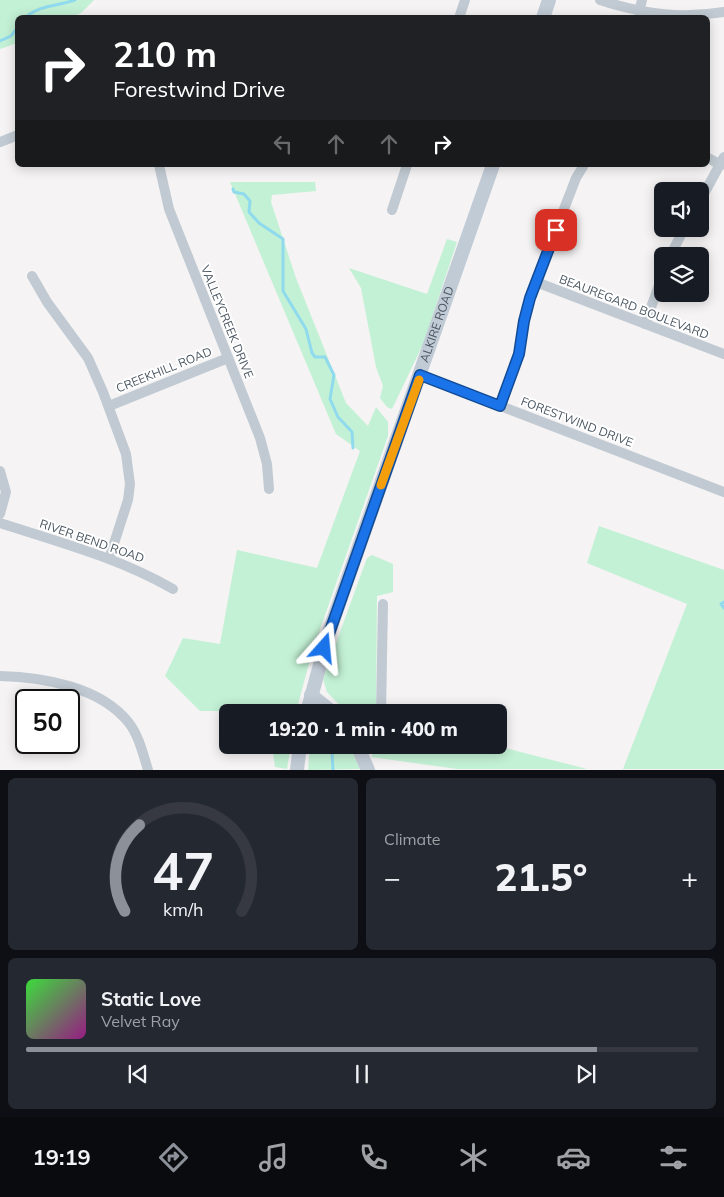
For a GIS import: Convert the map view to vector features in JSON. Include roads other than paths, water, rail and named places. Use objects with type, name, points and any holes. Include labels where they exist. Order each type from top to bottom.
[{"type":"main road","points":[[544,15],[549,0]]},
{"type":"main road","name":"ALKIRE ROAD","points":[[309,704],[329,632],[492,167]]},
{"type":"main road","points":[[311,695],[322,704]]},
{"type":"main road","points":[[297,770],[299,754]]},
{"type":"main road","points":[[365,754],[368,770]]},
{"type":"street","points":[[600,0],[639,12],[674,15]]},
{"type":"street","points":[[639,12],[642,0]]},
{"type":"street","points":[[460,15],[462,1]]},
{"type":"street","points":[[696,15],[724,12]]},
{"type":"street","points":[[0,142],[15,135]]},
{"type":"street","points":[[709,185],[722,161]]},
{"type":"street","name":"VALLEYCREEK DRIVE","points":[[159,167],[169,209],[260,438],[268,464],[269,489]]},
{"type":"street","points":[[392,210],[407,167]]},
{"type":"street","points":[[500,406],[515,369],[524,321],[536,282],[576,178],[583,167]]},
{"type":"street","points":[[32,276],[47,302],[88,358],[109,406],[126,454],[130,484],[125,515],[109,559]]},
{"type":"street","name":"BEAUREGARD BOULEVARD","points":[[536,282],[724,354]]},
{"type":"street","points":[[645,324],[654,299]]},
{"type":"street","name":"CREEKHILL ROAD","points":[[109,406],[228,358]]},
{"type":"street","name":"FORESTWIND DRIVE","points":[[420,375],[724,492]]},
{"type":"street","points":[[0,471],[6,492],[0,514]]},
{"type":"street","name":"RIVER BEND ROAD","points":[[0,523],[109,559],[144,573],[173,589]]},
{"type":"street","points":[[381,704],[383,604]]},
{"type":"street","points":[[0,676],[30,677],[56,682],[101,700],[118,711],[130,725],[139,742],[148,770]]},
{"type":"waterway","points":[[29,15],[42,8],[75,0]]},
{"type":"waterway","points":[[0,41],[11,36],[15,31]]},
{"type":"waterway","points":[[233,189],[234,192],[244,194],[250,201],[249,212],[259,223],[283,239],[283,291],[306,329],[312,353],[315,357],[325,357],[334,375],[330,399],[338,417],[352,432],[353,448]]},
{"type":"waterway","points":[[724,602],[721,604],[724,608]]},
{"type":"waterway","points":[[332,754],[333,770]]}]
